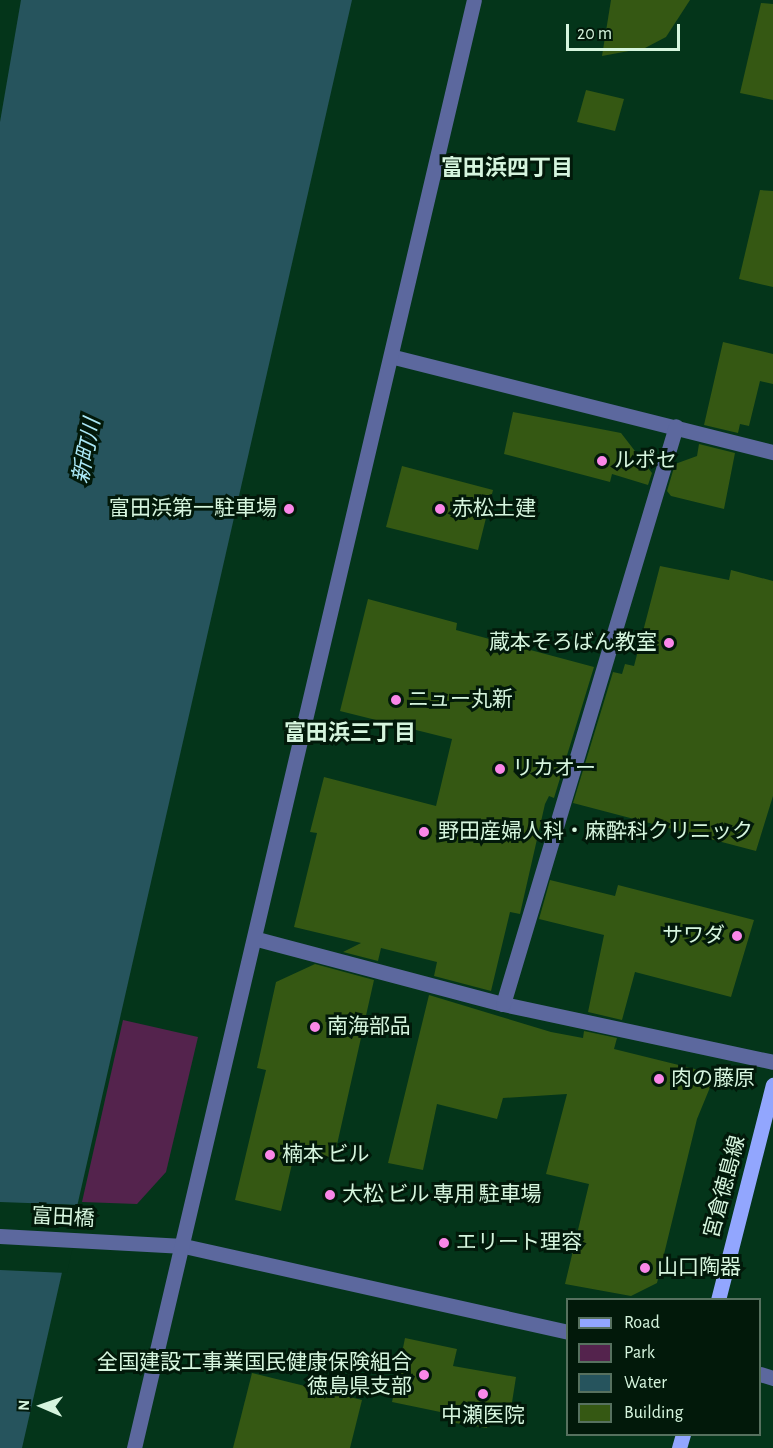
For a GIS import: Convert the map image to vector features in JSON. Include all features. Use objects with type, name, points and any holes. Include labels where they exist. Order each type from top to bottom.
[{"type":"main road","name":"宮倉徳島線","points":[[718,1298],[773,1085]]},
{"type":"street","points":[[134,1448],[184,1246],[394,357],[474,0]]},
{"type":"street","points":[[394,357],[773,452]]},
{"type":"street","points":[[503,1004],[676,426]]},
{"type":"street","points":[[257,939],[503,1004],[773,1062]]},
{"type":"street","name":"富田橋","points":[[0,1236],[184,1246],[566,1332]]},
{"type":"green space","points":[[123,1020],[198,1037],[166,1172],[137,1204],[82,1202]]},
{"type":"water","name":"新町川","points":[[21,0],[352,0],[22,1448],[0,1448],[0,122]]},
{"type":"pier","points":[[0,1202],[82,1205],[67,1273],[0,1270]]},
{"type":"building","points":[[611,0],[690,0],[666,37],[645,48],[602,56]]},
{"type":"building","points":[[761,3],[773,4],[773,100],[740,93]]},
{"type":"building","points":[[586,90],[624,99],[615,131],[577,122]]},
{"type":"building","points":[[760,190],[773,191],[773,287],[739,279]]},
{"type":"building","points":[[723,342],[773,354],[773,384],[760,381],[749,426],[740,424],[738,433],[704,425]]},
{"type":"building","points":[[513,412],[621,433],[652,473],[648,485],[612,474],[610,482],[504,454]]},
{"type":"building","points":[[699,444],[735,453],[724,509],[671,496],[667,491],[675,464],[697,456]]},
{"type":"building","name":"赤松土建","points":[[402,466],[493,490],[478,550],[386,527]]},
{"type":"building","points":[[660,566],[729,580],[731,570],[773,581],[773,796],[756,851],[573,803],[613,672],[622,674],[625,664],[634,666]]},
{"type":"building","points":[[368,599],[457,623],[456,630],[594,667],[554,798],[549,796],[545,804],[520,914],[510,912],[491,991],[434,976],[437,962],[381,948],[378,961],[343,952],[361,943],[294,927],[317,833],[310,832],[324,777],[436,806],[452,739],[340,711]]},
{"type":"building","points":[[550,880],[615,896],[618,885],[754,920],[731,997],[635,972],[622,1020],[588,1012],[604,935],[539,919]]},
{"type":"building","points":[[315,964],[374,980],[334,1158],[295,1151],[281,1211],[235,1200],[266,1070],[257,1068],[276,982]]},
{"type":"building","points":[[429,995],[551,1032],[583,1038],[584,1031],[617,1038],[614,1049],[707,1072],[711,1085],[697,1119],[657,1283],[631,1296],[565,1284],[589,1184],[546,1174],[567,1094],[503,1098],[497,1119],[437,1104],[423,1170],[388,1163]]},
{"type":"building","points":[[405,1338],[457,1349],[453,1366],[516,1377],[510,1415],[490,1411],[487,1428],[449,1422],[450,1414],[392,1402]]},
{"type":"building","points":[[252,1373],[362,1400],[350,1448],[233,1448]]},
{"type":"place","name":"ルポセ","points":[[602,461]]},
{"type":"place","name":"富田浜第一駐車場","points":[[289,509]]},
{"type":"place","name":"赤松土建","points":[[440,509]]},
{"type":"place","name":"蔵本そろばん教室","points":[[669,643]]},
{"type":"place","name":"ニュー丸新","points":[[396,700]]},
{"type":"place","name":"リカオー","points":[[500,769]]},
{"type":"place","name":"野田産婦人科・麻酔科クリニック","points":[[424,832]]},
{"type":"place","name":"サワダ","points":[[737,936]]},
{"type":"place","name":"南海部品","points":[[315,1027]]},
{"type":"place","name":"肉の藤原","points":[[659,1079]]},
{"type":"place","name":"楠本 ビル","points":[[270,1155]]},
{"type":"place","name":"大松 ビル 専用 駐車場","points":[[330,1195]]},
{"type":"place","name":"エリート理容","points":[[444,1243]]},
{"type":"place","name":"山口陶器","points":[[645,1268]]},
{"type":"place","name":"全国建設工事業国民健康保険組合 徳島県支部","points":[[424,1375]]},
{"type":"place","name":"中瀬医院","points":[[483,1394]]},
{"type":"district","name":"富田浜四丁目","points":[[507,169]]},
{"type":"district","name":"富田浜三丁目","points":[[350,734]]}]
